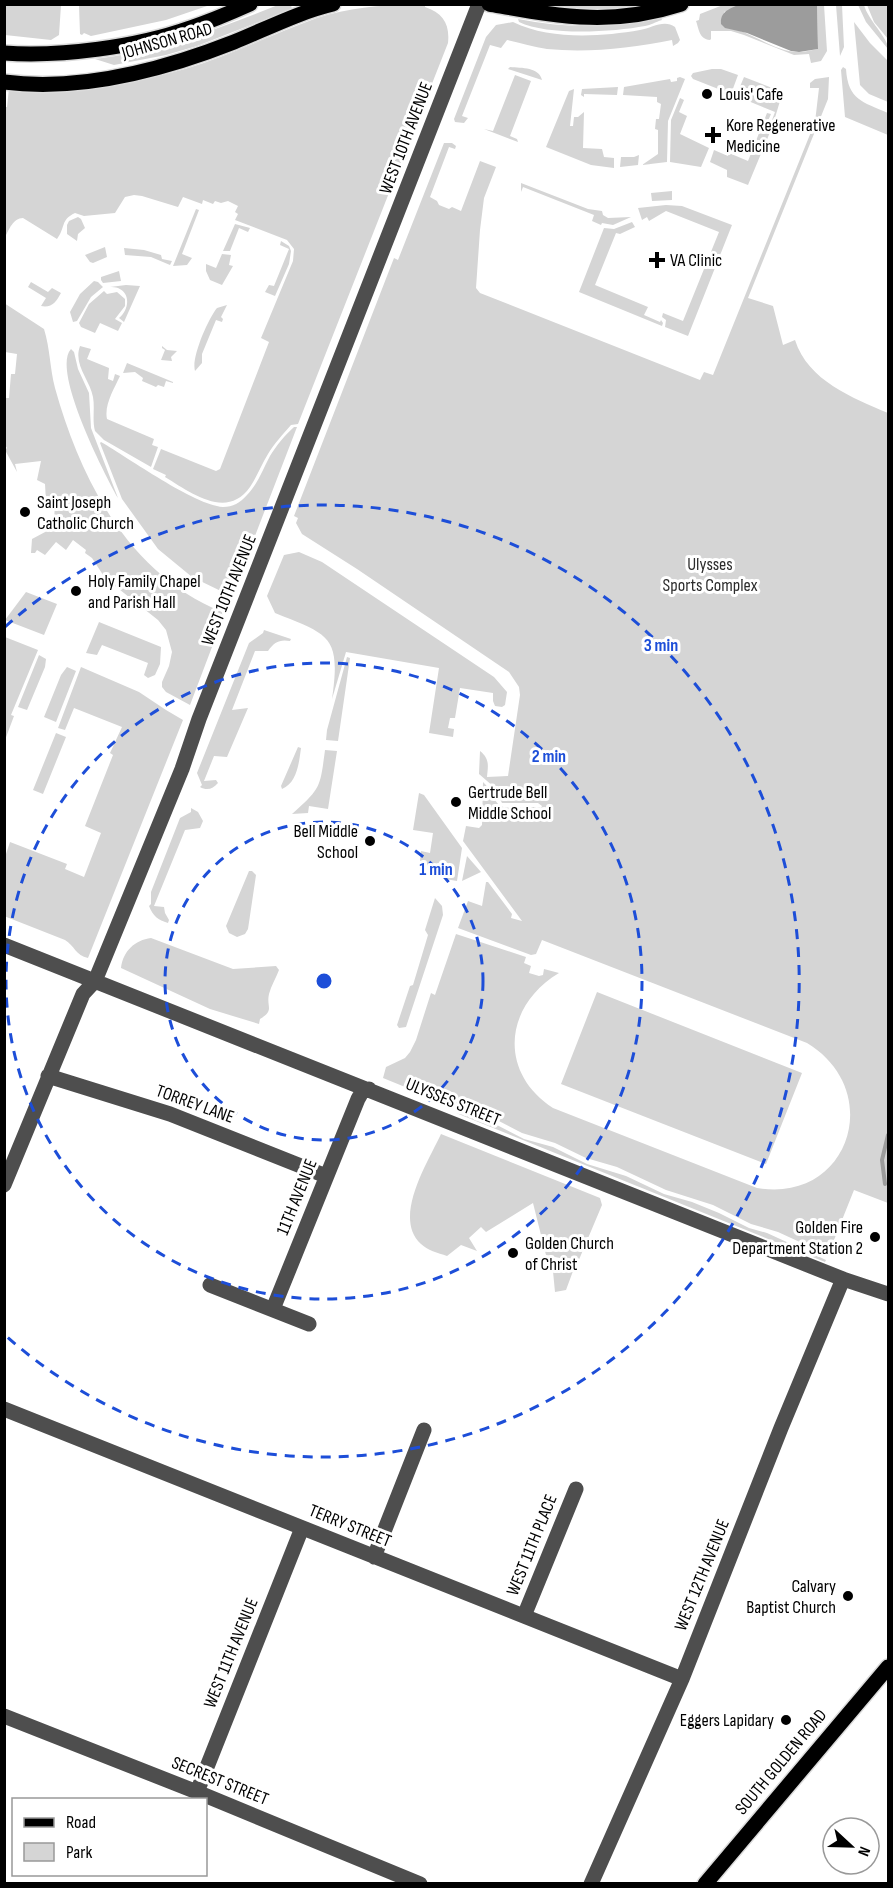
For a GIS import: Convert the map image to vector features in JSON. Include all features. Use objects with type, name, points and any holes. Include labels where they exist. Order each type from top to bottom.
[{"type":"main road","name":"JOHNSON ROAD","points":[[4,53],[71,51],[141,41],[189,29],[250,4]]},
{"type":"main road","name":"JOHNSON ROAD","points":[[4,82],[44,84],[77,82],[154,68],[203,53],[333,4]]},
{"type":"main road","points":[[489,4],[563,17],[591,19],[617,18],[653,12],[681,4]]},
{"type":"main road","name":"SOUTH GOLDEN ROAD","points":[[705,1884],[888,1667]]},
{"type":"street","name":"WEST 10TH AVENUE","points":[[4,1185],[83,994],[95,981],[182,769],[199,720],[479,4]]},
{"type":"street","name":"ULYSSES STREET","points":[[4,945],[363,1094],[843,1279],[888,1294]]},
{"type":"street","name":"TORREY LANE","points":[[48,1076],[170,1114],[326,1176]]},
{"type":"street","name":"11TH AVENUE","points":[[273,1310],[326,1176],[363,1094]]},
{"type":"street","name":"WEST 12TH AVENUE","points":[[591,1884],[682,1679],[781,1428],[843,1279]]},
{"type":"street","points":[[210,1285],[309,1324]]},
{"type":"street","name":"TERRY STREET","points":[[4,1409],[682,1679]]},
{"type":"street","points":[[374,1557],[424,1430]]},
{"type":"street","name":"WEST 11TH PLACE","points":[[524,1616],[576,1489]]},
{"type":"street","name":"WEST 11TH AVENUE","points":[[197,1792],[302,1528]]},
{"type":"street","name":"SECREST STREET","points":[[4,1716],[197,1792],[420,1884]]},
{"type":"green space","points":[[79,4],[210,5],[166,20],[91,36],[80,34]]},
{"type":"green space","points":[[4,5],[61,5],[59,35],[51,40],[5,35]]},
{"type":"green space","points":[[278,5],[291,5],[292,9],[197,46],[166,55],[114,65],[95,59],[165,45],[211,31]]},
{"type":"green space","points":[[425,5],[444,20],[448,30],[448,43],[298,424],[291,425],[276,443],[250,487],[241,497],[231,502],[220,503],[197,496],[153,469],[161,449],[216,471],[220,469],[269,342],[261,338],[293,261],[294,249],[287,240],[235,220],[238,206],[228,201],[221,203],[215,201],[213,204],[203,200],[202,204],[183,197],[178,207],[134,195],[125,197],[115,213],[84,216],[75,213],[65,221],[57,239],[23,218],[12,225],[5,237],[4,107],[7,107],[9,88],[76,88],[163,75],[202,64],[330,14],[370,7]]},
{"type":"green space","points":[[534,5],[647,5],[590,10]]},
{"type":"green space","points":[[723,5],[740,5],[724,12],[725,27],[744,32],[780,49],[798,52],[818,49],[817,5],[824,5],[827,51],[821,61],[811,63],[809,54],[794,55],[731,31],[711,31],[710,40],[704,38],[696,21],[699,20],[700,14]]},
{"type":"green space","points":[[836,5],[842,5],[844,47],[840,56]]},
{"type":"green space","points":[[858,5],[864,5],[888,49],[866,22]]},
{"type":"green space","points":[[867,5],[888,5],[888,39],[874,22]]},
{"type":"green space","points":[[661,18],[662,20],[645,26],[581,31],[546,29],[519,22],[518,19],[590,26],[626,24]]},
{"type":"green space","points":[[513,22],[543,32],[575,35],[625,32],[667,24],[675,27],[680,40],[673,46],[672,40],[594,50],[547,49],[507,40],[501,48],[490,45],[462,116],[468,118],[464,123],[455,122],[454,119],[486,37],[496,25]]},
{"type":"green space","points":[[854,22],[888,61],[888,102],[869,94],[860,85]]},
{"type":"green space","points":[[510,67],[534,70],[542,80],[508,69]]},
{"type":"green space","points":[[843,67],[846,69],[847,79],[854,94],[864,102],[888,113],[888,135],[845,117],[841,70]]},
{"type":"green space","points":[[721,69],[738,75],[731,94],[693,79],[691,76],[693,73]]},
{"type":"green space","points":[[515,75],[531,81],[510,136],[518,142],[484,129],[493,131]]},
{"type":"green space","points":[[680,77],[685,79],[668,121],[667,162],[642,165],[658,154],[658,130],[655,129],[661,104],[657,102],[657,97],[623,95],[624,87],[670,79],[671,82],[677,81]]},
{"type":"green space","points":[[744,77],[780,91],[780,101],[774,121],[772,120],[775,112],[736,96]]},
{"type":"green space","name":"Ulysses Sports Complex","points":[[829,77],[828,99],[748,298],[773,306],[783,345],[795,340],[810,367],[821,377],[847,394],[888,413],[888,1203],[854,1190],[828,1255],[778,1232],[751,1224],[713,1205],[666,1190],[617,1167],[586,1158],[555,1143],[522,1133],[495,1119],[459,1109],[383,1078],[386,1067],[405,1058],[410,1052],[431,993],[435,995],[456,934],[526,957],[524,963],[531,966],[529,973],[543,975],[544,969],[559,973],[541,987],[527,1003],[518,1021],[515,1039],[516,1058],[523,1076],[535,1093],[553,1108],[757,1188],[789,1188],[815,1179],[834,1162],[846,1140],[850,1114],[845,1088],[831,1064],[807,1043],[542,940],[536,954],[531,955],[458,928],[468,901],[482,906],[486,882],[512,914],[511,918],[522,921],[463,841],[466,826],[479,828],[482,825],[483,782],[502,807],[541,808],[542,806],[538,803],[502,803],[494,787],[479,774],[480,751],[487,760],[487,777],[508,776],[520,695],[519,687],[509,672],[302,534],[296,523],[298,518],[294,516],[394,258],[398,260],[444,143],[452,143],[456,146],[455,149],[449,147],[430,197],[439,205],[461,211],[480,161],[496,167],[484,198],[476,288],[480,293],[700,380],[704,372],[713,375],[815,122],[819,88],[810,88],[810,83],[815,79]]},
{"type":"green space","points":[[618,87],[617,95],[584,94],[584,97],[581,95],[582,89]]},
{"type":"green space","points":[[574,89],[570,126],[573,126],[574,117],[584,112],[583,148],[602,149],[604,157],[614,158],[614,168],[591,165],[546,147],[569,91]]},
{"type":"green space","points":[[680,98],[684,100],[679,112],[687,116],[680,134],[709,148],[701,167],[670,162],[671,120]]},
{"type":"green space","points":[[767,113],[771,114],[767,123],[773,125],[748,185],[727,177],[727,170],[710,162],[714,150],[748,161]]},
{"type":"green space","points":[[639,155],[638,165],[620,167],[621,157]]},
{"type":"green space","points":[[521,183],[588,209],[602,211],[603,215],[608,218],[631,217],[613,225],[602,223],[601,225],[592,221],[594,215],[523,187],[521,192]]},
{"type":"green space","points":[[672,191],[672,200],[652,201],[651,193]]},
{"type":"green space","points":[[682,206],[732,225],[688,336],[665,327],[666,320],[662,317],[663,313],[683,321],[719,232],[666,211],[649,221],[647,217],[642,220],[638,208]]},
{"type":"green space","points":[[196,209],[199,210],[182,254],[192,258],[187,265],[173,266]]},
{"type":"green space","points":[[78,217],[85,228],[78,234],[77,241],[67,234],[67,225],[69,221]]},
{"type":"green space","points":[[632,222],[635,227],[620,234],[616,233],[595,285],[648,307],[644,315],[660,322],[661,320],[662,326],[579,292],[604,228],[614,229]]},
{"type":"green space","points":[[235,224],[250,228],[248,232],[239,228],[230,251],[223,251]]},
{"type":"green space","points":[[281,241],[289,246],[291,251],[289,264],[275,296],[265,292],[269,285],[274,286],[289,249],[280,245]]},
{"type":"green space","points":[[105,247],[107,257],[93,263],[85,255]]},
{"type":"green space","points":[[124,248],[144,250],[172,261],[170,265],[151,257],[125,255]]},
{"type":"green space","points":[[222,254],[231,255],[229,265],[233,266],[222,285],[210,280],[206,264],[216,268]]},
{"type":"green space","points":[[119,271],[121,281],[103,283],[101,280],[101,277]]},
{"type":"green space","points":[[94,281],[103,287],[91,297],[77,321],[73,322],[70,312],[80,294]]},
{"type":"green space","points":[[31,282],[48,292],[52,288],[61,293],[53,304],[41,306],[46,298],[28,287]]},
{"type":"green space","points":[[140,286],[124,322],[119,318],[126,307],[127,298],[118,288],[110,287]]},
{"type":"green space","points":[[104,291],[107,294],[117,292],[125,299],[125,306],[115,319],[122,323],[118,331],[100,323],[95,333],[81,327],[79,323],[89,304]]},
{"type":"green space","points":[[4,303],[44,329],[55,388],[66,423],[79,457],[113,521],[135,549],[160,574],[189,595],[222,612],[223,618],[190,705],[166,692],[162,687],[172,652],[166,630],[158,620],[105,578],[92,558],[85,553],[86,550],[73,540],[66,550],[56,542],[45,555],[37,550],[31,553],[32,539],[47,531],[46,521],[54,521],[55,504],[46,502],[45,484],[37,480],[41,461],[15,464],[17,472],[5,450],[7,448],[5,445],[5,398],[9,398],[11,374],[15,374],[17,354],[5,352]]},
{"type":"green space","points":[[227,305],[221,317],[222,322],[216,320],[202,354],[202,363],[195,371],[195,357],[209,321],[217,308]]},
{"type":"green space","points":[[80,346],[91,349],[87,359],[109,368],[108,379],[113,381],[115,374],[120,376],[108,403],[107,419],[154,439],[152,445],[158,447],[151,467],[104,440],[95,431],[93,397],[80,366],[78,353]]},
{"type":"green space","points":[[162,346],[167,350],[177,351],[171,357],[172,361],[161,360],[165,350]]},
{"type":"green space","points":[[71,349],[89,393],[91,428],[118,498],[92,446],[74,399],[68,378],[67,360]]},
{"type":"green space","points":[[127,363],[173,383],[166,381],[164,387],[158,385],[156,387],[142,381],[143,378],[135,372],[123,373]]},
{"type":"green space","points":[[294,427],[297,427],[233,593],[227,594],[192,577],[158,549],[122,499],[100,443],[179,490],[211,504],[227,507],[239,502],[251,491],[272,452]]},
{"type":"green space","points":[[299,552],[322,562],[494,677],[507,692],[505,705],[495,706],[493,693],[460,688],[455,718],[450,718],[448,728],[454,729],[453,737],[429,733],[439,668],[346,652],[332,699],[335,662],[328,641],[320,633],[275,613],[267,596],[284,555]]},
{"type":"green space","points":[[26,592],[57,604],[44,635],[5,620]]},
{"type":"green space","points":[[99,622],[161,647],[160,664],[155,675],[148,678],[144,675],[148,663],[102,645],[97,655],[86,653]]},
{"type":"green space","points":[[264,630],[291,639],[278,642],[268,651],[255,651],[232,710],[248,708],[227,757],[214,756],[204,781],[216,780],[218,783],[210,789],[205,789],[200,787],[202,785],[197,773],[249,643]]},
{"type":"green space","points":[[5,637],[38,650],[11,715],[14,716],[5,740]]},
{"type":"green space","points":[[39,655],[46,659],[45,667],[27,710],[18,707]]},
{"type":"green space","points":[[347,657],[350,658],[338,741],[326,740],[327,730]]},
{"type":"green space","points":[[67,667],[76,671],[56,722],[44,717],[61,675]]},
{"type":"green space","points":[[81,667],[139,692],[183,720],[88,958],[81,955],[65,940],[4,916],[5,857],[10,842],[67,864],[65,869],[84,877],[101,833],[85,826],[113,755],[110,753],[122,727],[74,708],[65,730],[58,728]]},
{"type":"green space","points":[[56,733],[66,737],[43,794],[33,790]]},
{"type":"green space","points":[[298,747],[301,748],[296,772],[291,782],[282,789],[281,786]]},
{"type":"green space","points":[[325,750],[337,751],[328,809],[309,806],[308,813],[292,814],[318,786]]},
{"type":"green space","points":[[419,793],[424,795],[462,848],[457,881],[445,879],[445,872],[427,868],[420,861],[421,851],[430,853],[433,833],[413,830]]},
{"type":"green space","points":[[191,808],[198,812],[203,821],[200,828],[185,830],[154,906],[164,907],[168,923],[156,917],[149,906],[151,892],[180,818],[191,812]]},
{"type":"green space","points":[[467,856],[481,872],[462,881]]},
{"type":"green space","points":[[249,871],[256,875],[248,929],[245,934],[237,937],[229,933],[226,926]]},
{"type":"green space","points":[[435,898],[442,906],[443,915],[406,1027],[399,1028],[397,1025],[410,986],[413,985],[428,935],[425,930]]},
{"type":"green space","points":[[151,938],[233,969],[276,966],[279,970],[268,998],[269,1011],[260,1019],[259,1024],[210,1009],[121,968],[124,956],[131,947]]},
{"type":"green space","points":[[597,992],[802,1073],[766,1164],[561,1084]]},
{"type":"green space","points":[[456,1113],[493,1123],[524,1139],[553,1147],[587,1164],[626,1176],[664,1194],[692,1202],[826,1260],[825,1262]]},
{"type":"green space","points":[[441,1134],[600,1198],[602,1205],[578,1262],[546,1255],[533,1203],[486,1232],[481,1227],[469,1238],[477,1251],[461,1245],[447,1256],[429,1250],[421,1244],[413,1233],[410,1220],[411,1205],[421,1174]]},
{"type":"green space","points":[[552,1261],[576,1263],[566,1290],[555,1292]]},
{"type":"shaded area","points":[[740,4],[817,5],[818,49],[791,51],[747,33],[725,28],[721,24],[722,16],[726,11]]},
{"type":"waterway","points":[[885,1184],[882,1160],[888,1135]]},
{"type":"place","name":"Louis' Cafe","points":[[707,94]]},
{"type":"place","name":"Kore Regenerative Medicine","points":[[713,135]]},
{"type":"place","name":"VA Clinic","points":[[657,260]]},
{"type":"place","name":"Saint Joseph Catholic Church","points":[[25,512]]},
{"type":"place","name":"Holy Family Chapel and Parish Hall","points":[[76,591]]},
{"type":"place","name":"Gertrude Bell Middle School","points":[[456,802]]},
{"type":"place","name":"Bell Middle School","points":[[370,841]]},
{"type":"place","name":"Golden Fire Department Station 2","points":[[875,1237]]},
{"type":"place","name":"Golden Church of Christ","points":[[513,1253]]},
{"type":"place","name":"Calvary Baptist Church","points":[[848,1596]]},
{"type":"place","name":"Eggers Lapidary","points":[[786,1720]]}]
